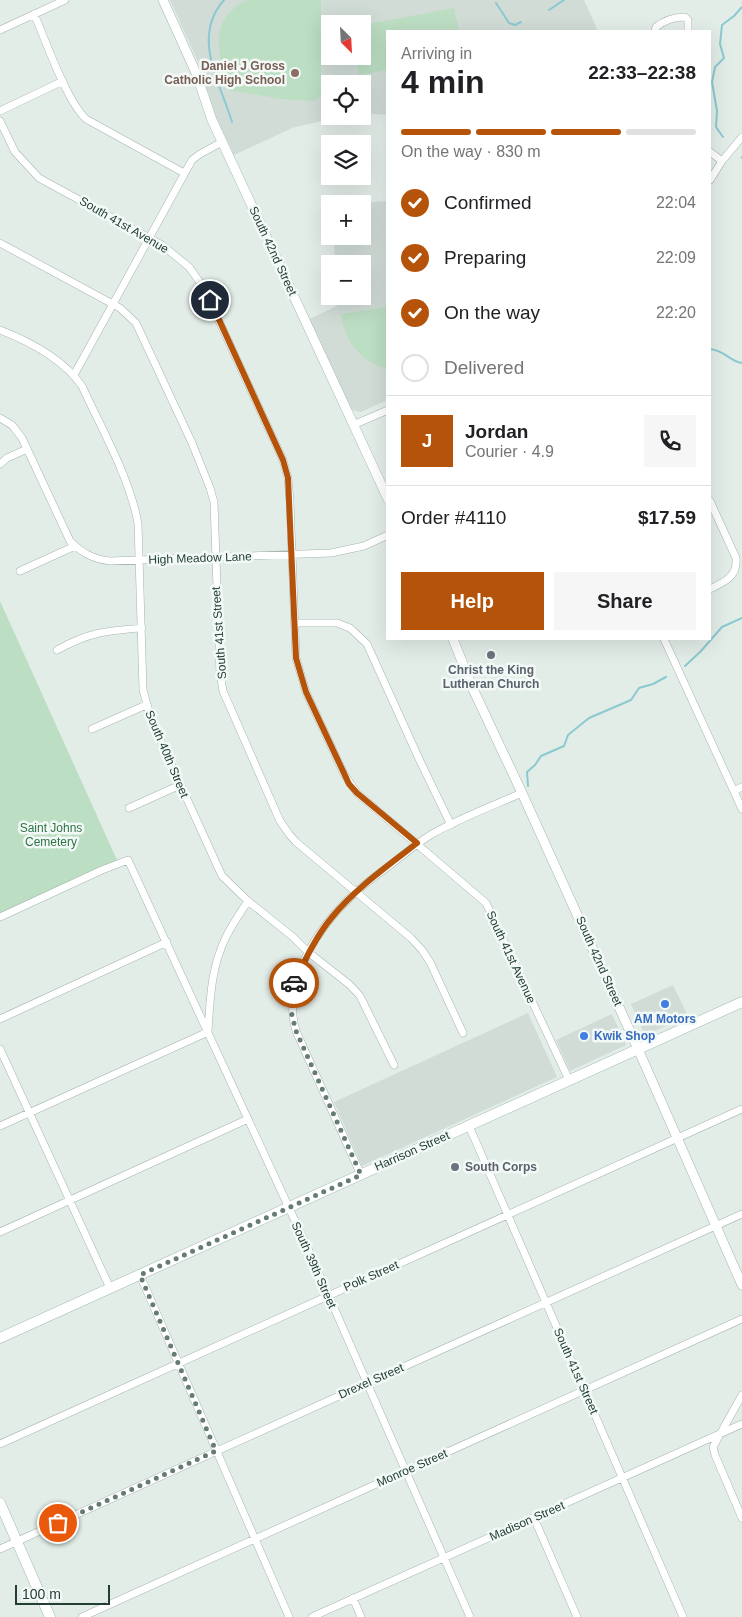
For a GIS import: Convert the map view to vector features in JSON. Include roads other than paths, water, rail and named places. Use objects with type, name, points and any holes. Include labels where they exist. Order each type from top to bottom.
[{"type":"main road","name":"Harrison Street","points":[[0,1338],[742,1002]]},
{"type":"main road","points":[[0,1503],[50,1617]]},
{"type":"street","points":[[0,30],[65,0]]},
{"type":"street","name":"South 42nd Street","points":[[164,0],[196,73],[212,120],[386,495]]},
{"type":"street","points":[[34,14],[76,108],[86,119],[184,173]]},
{"type":"street","points":[[655,30],[660,24],[675,17],[685,17],[688,20],[688,30]]},
{"type":"street","points":[[0,110],[63,81]]},
{"type":"street","name":"South 41st Avenue","points":[[0,121],[16,152],[39,178],[162,244],[189,267],[204,288],[283,460],[288,478],[296,658],[306,692],[344,774],[357,793],[486,903],[568,1080]]},
{"type":"street","points":[[711,178],[722,161],[742,137]]},
{"type":"street","points":[[74,375],[192,160],[222,142]]},
{"type":"street","points":[[711,153],[722,161]]},
{"type":"street","name":"South 41st Street","points":[[0,243],[113,304],[128,314],[140,330],[210,488],[214,502],[220,673],[223,690],[280,820],[289,834],[422,950],[430,962],[463,1033]]},
{"type":"street","name":"South 40th Street","points":[[0,330],[21,338],[74,375],[82,386],[134,503],[138,523],[143,690],[146,705],[222,876],[248,901],[350,985],[360,996],[394,1065]]},
{"type":"street","points":[[353,426],[386,411]]},
{"type":"street","points":[[0,418],[18,431],[65,532],[75,546],[20,571]]},
{"type":"street","points":[[0,464],[7,458],[27,449]]},
{"type":"street","points":[[711,503],[736,558],[737,566],[727,580],[711,588]]},
{"type":"street","name":"High Meadow Lane","points":[[75,546],[84,553],[99,560],[216,558],[331,554],[350,550],[386,536]]},
{"type":"street","points":[[294,623],[337,623],[350,628],[366,644],[451,825]]},
{"type":"street","points":[[56,650],[77,639],[95,633],[142,628]]},
{"type":"street","name":"South 42nd Street","points":[[453,640],[473,689],[638,1049],[742,1285]]},
{"type":"street","points":[[664,640],[742,809]]},
{"type":"street","points":[[92,728],[146,705]]},
{"type":"street","points":[[129,808],[180,785]]},
{"type":"street","points":[[734,791],[742,787]]},
{"type":"street","points":[[361,1175],[299,1041],[293,1021],[291,1004],[294,984],[308,952],[332,917],[357,892],[417,843],[451,825],[522,793]]},
{"type":"street","name":"South 39th Street","points":[[0,917],[128,860],[289,1207],[470,1617]]},
{"type":"street","points":[[0,1126],[208,1032],[214,971],[224,940],[248,901]]},
{"type":"street","points":[[0,1019],[167,942]]},
{"type":"street","points":[[0,1049],[110,1288]]},
{"type":"street","name":"Polk Street","points":[[0,1444],[742,1109]]},
{"type":"street","points":[[0,1232],[248,1119]]},
{"type":"street","name":"South 41st Street","points":[[468,1126],[683,1617]]},
{"type":"street","name":"Drexel Street","points":[[0,1549],[742,1214]]},
{"type":"street","points":[[140,1275],[289,1617]]},
{"type":"street","name":"Monroe Street","points":[[82,1617],[742,1318]]},
{"type":"street","points":[[742,1395],[713,1450],[742,1518]]},
{"type":"street","name":"Madison Street","points":[[312,1617],[742,1424]]},
{"type":"street","points":[[534,1518],[577,1617]]},
{"type":"street","points":[[353,1598],[361,1617]]},
{"type":"waterway","points":[[224,0],[214,14],[209,44],[215,76],[232,122]]},
{"type":"waterway","points":[[549,10],[564,0]]},
{"type":"waterway","points":[[496,3],[509,23],[515,25],[521,22]]},
{"type":"waterway","points":[[723,137],[716,127],[717,111],[712,82],[715,67],[724,58],[720,44],[722,25],[742,7]]},
{"type":"waterway","points":[[711,349],[742,363]]},
{"type":"waterway","points":[[711,640],[722,627],[742,618]]},
{"type":"waterway","points":[[685,666],[711,640]]},
{"type":"waterway","points":[[528,786],[527,772],[541,756],[564,746],[568,735],[589,718],[631,700],[639,688],[653,684],[666,677]]},
{"type":"place","name":"Daniel J Gross Catholic High School","points":[[295,73]]},
{"type":"place","name":"Christ the King Lutheran Church","points":[[491,655]]},
{"type":"place","name":"AM Motors","points":[[665,1004]]},
{"type":"place","name":"Kwik Shop","points":[[584,1036]]},
{"type":"place","name":"South Corps","points":[[455,1167]]},
{"type":"park label","name":"Saint Johns Cemetery","points":[[51,835]]}]
